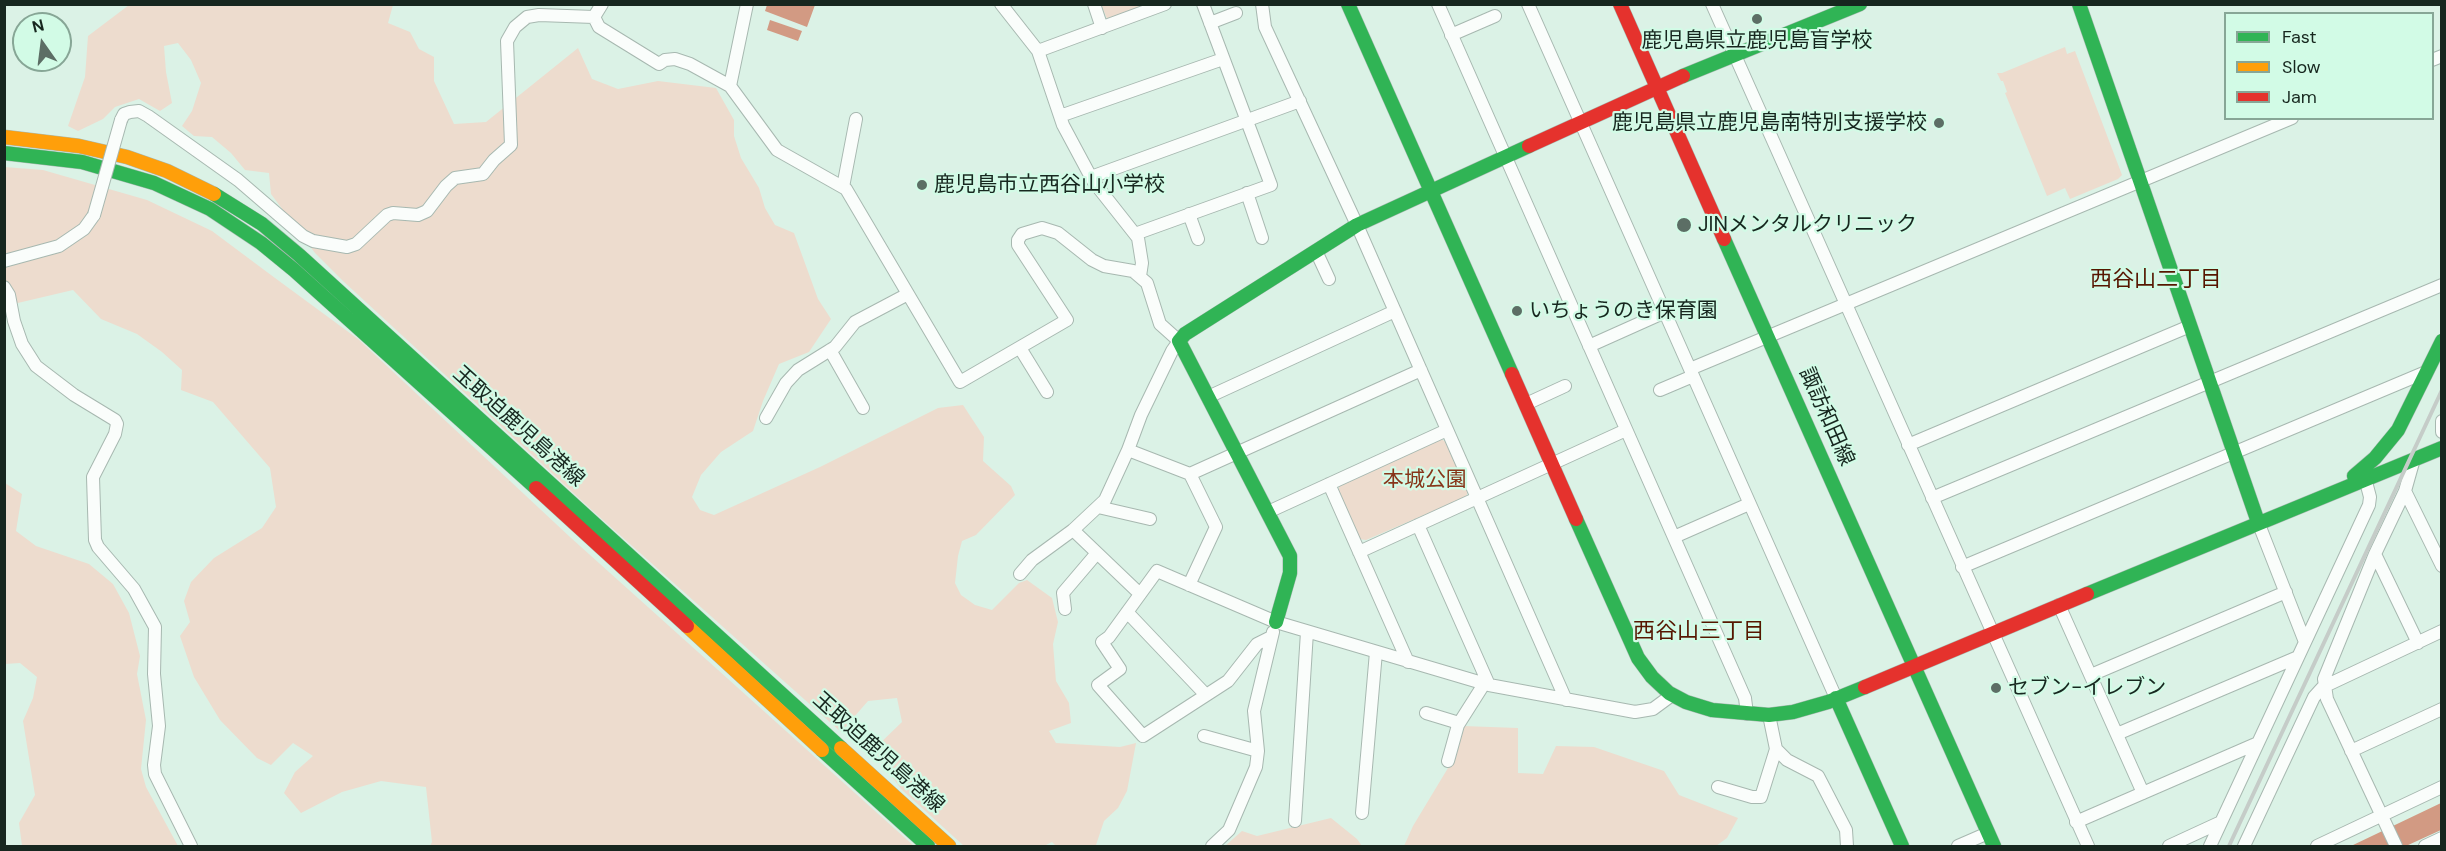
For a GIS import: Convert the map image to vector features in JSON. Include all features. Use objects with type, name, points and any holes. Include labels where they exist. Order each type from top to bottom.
[{"type":"street","points":[[594,17],[602,4]]},
{"type":"street","points":[[730,86],[747,4]]},
{"type":"street","points":[[1001,4],[1038,51],[1060,116],[1091,177],[1135,234],[1142,254],[1140,276]]},
{"type":"street","points":[[1094,4],[1102,28]]},
{"type":"street","points":[[1038,51],[1165,4]]},
{"type":"street","points":[[1135,234],[1271,184],[1203,4]]},
{"type":"street","points":[[1262,4],[1265,27],[1357,225],[1566,700]]},
{"type":"street","points":[[1348,4],[1638,658],[1652,677],[1672,695],[1686,702],[1712,710],[1769,715],[1793,712],[1836,698],[2442,448]]},
{"type":"street","points":[[1438,4],[1745,698],[1747,714]]},
{"type":"street","points":[[1528,4],[1902,846]]},
{"type":"street","name":"諏訪和田線","points":[[1620,4],[1994,846]]},
{"type":"street","points":[[1712,4],[2088,846]]},
{"type":"street","points":[[1020,574],[1032,560],[1072,530],[1105,500],[1161,372],[1179,341],[1191,329],[1357,225],[1656,87],[1860,4]]},
{"type":"street","points":[[2079,4],[2258,522],[2305,642]]},
{"type":"street","points":[[1209,23],[1236,14]]},
{"type":"street","points":[[4,261],[59,246],[84,229],[94,215],[121,120],[124,114],[139,111],[247,187],[303,236],[338,248],[356,244],[387,215],[418,215],[427,211],[455,178],[483,174],[494,160],[511,145],[507,41],[514,27],[527,17],[538,15],[594,17]]},
{"type":"street","points":[[1451,35],[1495,16]]},
{"type":"street","points":[[594,17],[599,27],[659,64],[665,60],[675,59],[690,64],[730,86],[777,150],[846,189],[960,382],[1067,320],[1018,245],[1022,234],[1042,228],[1059,232],[1092,260],[1104,266],[1125,268],[1140,276],[1149,285],[1160,324],[1179,341],[1291,560],[1254,711],[1258,751],[1251,784],[1229,830],[1212,846]]},
{"type":"street","points":[[1060,116],[1223,59]]},
{"type":"street","points":[[1091,177],[1300,101]]},
{"type":"street","points":[[843,187],[856,119]]},
{"type":"street","points":[[1660,390],[1768,336],[2287,120]]},
{"type":"street","name":"玉取迫鹿児島港線","points":[[4,137],[54,142],[127,157],[203,187],[233,205],[299,255],[583,524]]},
{"type":"street","name":"玉取迫鹿児島港線","points":[[4,153],[82,162],[126,173],[177,193],[235,225],[294,270],[714,642],[949,846]]},
{"type":"street","points":[[1247,194],[1262,238]]},
{"type":"street","points":[[1189,214],[1198,239]]},
{"type":"street","points":[[1316,250],[1329,279]]},
{"type":"street","points":[[1932,498],[2442,285]]},
{"type":"street","points":[[4,287],[9,295],[14,321],[22,344],[36,366],[74,395],[115,420],[117,424],[115,434],[93,477],[95,540],[98,547],[134,589],[155,627],[154,674],[159,726],[155,774],[191,846]]},
{"type":"street","points":[[766,418],[786,383],[798,370],[830,350],[855,322],[908,294]]},
{"type":"street","points":[[1208,397],[1395,311]]},
{"type":"street","points":[[1589,346],[1665,312]]},
{"type":"street","points":[[1908,445],[2190,326]]},
{"type":"street","points":[[2332,492],[2375,458],[2398,430],[2442,341]]},
{"type":"street","points":[[1020,348],[1047,392]]},
{"type":"street","points":[[830,350],[863,408]]},
{"type":"street","points":[[1190,474],[1421,370]]},
{"type":"street","points":[[1962,567],[2426,372]]},
{"type":"street","points":[[1526,404],[1565,386]]},
{"type":"street","points":[[2442,421],[2442,432]]},
{"type":"street","points":[[1268,512],[1447,430]]},
{"type":"street","points":[[1359,552],[1626,430]]},
{"type":"street","points":[[2396,846],[2327,699],[2324,687],[2326,670],[2375,554],[2405,492],[2408,461],[2396,441],[2398,430]]},
{"type":"street","points":[[1128,450],[1190,474],[1216,526],[1189,585]]},
{"type":"street","points":[[2210,846],[2369,505],[2370,498],[2365,478]]},
{"type":"street","points":[[1329,484],[1408,662]]},
{"type":"street","points":[[2405,492],[2442,566]]},
{"type":"street","points":[[1674,537],[1749,504]]},
{"type":"street","points":[[1098,507],[1150,519]]},
{"type":"street","points":[[1418,525],[1486,684]]},
{"type":"street","points":[[1072,530],[1140,594]]},
{"type":"street","points":[[1065,609],[1063,593],[1097,553]]},
{"type":"street","points":[[2375,554],[2418,643]]},
{"type":"street","points":[[1271,637],[1257,644],[1228,681],[1143,736],[1098,686],[1120,669],[1102,642],[1109,637],[1157,571],[1276,622],[1486,684],[1635,712],[1653,710],[1672,695]]},
{"type":"street","points":[[2091,675],[2286,592]]},
{"type":"street","points":[[2059,605],[2143,792]]},
{"type":"street","points":[[1127,612],[1205,694]]},
{"type":"street","points":[[2244,846],[2314,697],[2324,687],[2442,631]]},
{"type":"street","points":[[1294,821],[1307,632]]},
{"type":"street","name":"玉取迫鹿児島港線","points":[[714,642],[928,846]]},
{"type":"street","points":[[1362,813],[1376,652]]},
{"type":"street","points":[[2117,734],[2298,657]]},
{"type":"street","points":[[1448,761],[1459,723],[1486,684]]},
{"type":"street","points":[[2351,751],[2442,709]]},
{"type":"street","points":[[1426,713],[1459,723]]},
{"type":"street","points":[[1718,787],[1752,797],[1761,796],[1776,749],[1769,715]]},
{"type":"street","points":[[1204,736],[1258,751]]},
{"type":"street","points":[[2076,822],[2258,743]]},
{"type":"street","points":[[1776,749],[1787,760],[1818,776],[1846,830],[1847,846]]},
{"type":"street","points":[[2317,846],[2382,818],[2442,787]]},
{"type":"street","points":[[2169,846],[2221,822]]},
{"type":"street","points":[[1958,846],[1988,833]]},
{"type":"street","points":[[2424,846],[2442,838]]},
{"type":"green space","points":[[1101,4],[1146,5],[1107,19]]},
{"type":"green space","points":[[129,5],[393,5],[388,23],[410,32],[419,49],[434,57],[434,81],[454,124],[486,122],[578,48],[592,79],[618,89],[658,81],[716,88],[734,120],[734,136],[741,158],[759,188],[765,208],[775,225],[794,233],[818,299],[831,319],[809,352],[779,364],[753,431],[721,452],[701,475],[692,497],[700,510],[714,515],[820,467],[938,408],[963,405],[984,437],[983,461],[1011,486],[1015,495],[976,535],[962,541],[955,583],[961,595],[975,605],[992,610],[1019,583],[1027,580],[1052,598],[1058,622],[1053,644],[1056,681],[1069,703],[1071,723],[1049,731],[1056,743],[1120,747],[1136,743],[1127,791],[1118,808],[1104,821],[1096,845],[1056,846],[1052,842],[1044,846],[964,846],[901,789],[879,759],[875,748],[902,722],[897,698],[868,701],[841,732],[594,512],[315,253],[271,194],[269,173],[245,170],[231,153],[212,137],[194,136],[182,126],[192,111],[201,83],[191,60],[178,43],[164,46],[172,103],[160,111],[139,99],[115,107],[103,119],[78,131],[68,126],[85,77],[88,36]]},
{"type":"green space","points":[[2065,47],[2067,54],[2075,51],[2122,175],[2118,179],[2070,199],[2065,188],[2047,196],[2005,93],[2007,92],[2003,81],[1997,73]]},
{"type":"green space","points":[[4,167],[43,170],[147,200],[212,231],[358,339],[570,537],[914,846],[430,846],[432,842],[426,787],[381,781],[342,792],[301,813],[284,793],[295,772],[313,756],[293,743],[271,765],[257,758],[220,720],[194,677],[180,636],[190,622],[184,601],[191,582],[214,558],[262,528],[276,507],[270,468],[213,402],[181,390],[182,370],[137,334],[101,319],[73,290],[5,306]]},
{"type":"green space","name":"本城公園","points":[[1441,439],[1446,442],[1469,489],[1466,497],[1366,540],[1359,539],[1338,491],[1340,484]]},
{"type":"green space","points":[[5,483],[22,494],[16,531],[36,546],[89,564],[113,584],[129,613],[140,656],[137,674],[146,720],[141,769],[146,787],[178,846],[22,846],[19,823],[35,795],[23,721],[33,698],[37,677],[20,663],[5,664]]},
{"type":"green space","points":[[1463,726],[1518,728],[1518,773],[1543,774],[1556,746],[1594,747],[1664,771],[1679,795],[1738,818],[1727,838],[1716,846],[1404,846],[1413,826],[1451,763]]},
{"type":"green space","points":[[1331,818],[1357,839],[1362,846],[1225,846],[1242,831],[1257,836]]},
{"type":"shaded area","points":[[767,4],[815,5],[807,27],[765,11]]},
{"type":"shaded area","points":[[770,20],[802,31],[798,41],[767,30]]},
{"type":"shaded area","points":[[2441,803],[2441,830],[2406,846],[2351,846]]},
{"type":"railway","points":[[2229,846],[2442,390]]},
{"type":"traffic: fast","points":[[1348,4],[1512,374]]},
{"type":"traffic: fast","points":[[1683,76],[1860,4]]},
{"type":"traffic: fast","points":[[2079,4],[2258,522]]},
{"type":"traffic: fast","points":[[1276,622],[1290,573],[1290,556],[1179,341],[1185,334],[1357,225],[1529,146]]},
{"type":"traffic: fast","points":[[4,153],[82,162],[154,183],[210,209],[261,243],[294,270],[536,488]]},
{"type":"traffic: fast","points":[[214,194],[262,224],[299,255],[841,748]]},
{"type":"traffic: fast","points":[[1724,239],[1994,846]]},
{"type":"traffic: fast","points":[[2354,476],[2375,458],[2398,430],[2442,341]]},
{"type":"traffic: fast","points":[[2087,594],[2442,448]]},
{"type":"traffic: fast","points":[[1576,519],[1638,658],[1652,677],[1669,693],[1686,702],[1712,710],[1769,715],[1793,712],[1828,702],[1865,687]]},
{"type":"traffic: fast","points":[[1836,698],[1902,846]]},
{"type":"traffic: fast","points":[[822,750],[928,846]]},
{"type":"traffic: slow","points":[[4,137],[79,146],[127,157],[167,171],[214,194]]},
{"type":"traffic: slow","points":[[687,626],[822,750]]},
{"type":"traffic: slow","points":[[841,748],[949,846]]},
{"type":"traffic: jam","points":[[1620,4],[1724,239]]},
{"type":"traffic: jam","points":[[1529,146],[1683,76]]},
{"type":"traffic: jam","points":[[1512,374],[1576,519]]},
{"type":"traffic: jam","points":[[536,488],[687,626]]},
{"type":"traffic: jam","points":[[1865,687],[2087,594]]},
{"type":"place","name":"鹿児島県立鹿児島盲学校","points":[[1757,19]]},
{"type":"place","name":"鹿児島県立鹿児島南特別支援学校","points":[[1939,123]]},
{"type":"place","name":"鹿児島市立西谷山小学校","points":[[922,185]]},
{"type":"place","name":"JINメンタルクリニック","points":[[1684,225]]},
{"type":"place","name":"いちょうのき保育園","points":[[1517,311]]},
{"type":"place","name":"セブン-イレブン","points":[[1996,688]]},
{"type":"district","name":"西谷山二丁目","points":[[2156,280]]},
{"type":"district","name":"西谷山三丁目","points":[[1699,632]]}]
